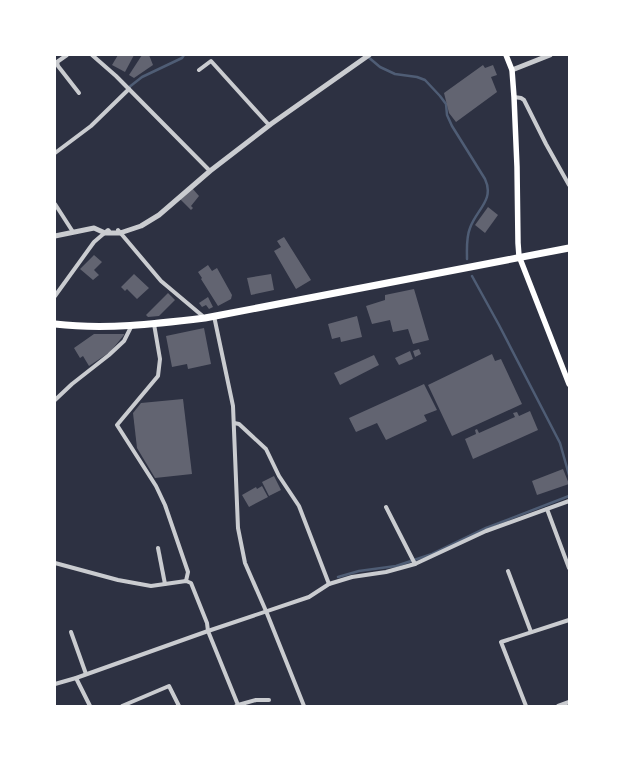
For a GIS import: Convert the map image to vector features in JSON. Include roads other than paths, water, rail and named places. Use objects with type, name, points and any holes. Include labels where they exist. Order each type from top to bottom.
[{"type":"highway","points":[[55,324],[79,327],[133,325],[205,318],[520,256],[569,248]]},
{"type":"main road","points":[[506,55],[512,70],[514,97],[518,243],[520,256],[569,384]]},
{"type":"street","points":[[67,55],[57,62],[58,66],[79,93]]},
{"type":"street","points":[[92,55],[129,89],[210,171]]},
{"type":"street","points":[[55,236],[94,228],[107,232],[119,232],[141,226],[159,215],[210,171],[269,125],[369,55]]},
{"type":"street","points":[[512,70],[550,55]]},
{"type":"street","points":[[199,70],[211,61],[269,125]]},
{"type":"street","points":[[55,154],[91,126],[129,89]]},
{"type":"street","points":[[514,97],[524,100],[569,185]]},
{"type":"street","points":[[55,204],[73,232]]},
{"type":"street","points":[[55,296],[94,242],[107,232]]},
{"type":"street","points":[[119,232],[161,281],[205,318]]},
{"type":"street","points":[[214,316],[233,406],[238,528],[245,562],[304,706]]},
{"type":"street","points":[[154,324],[160,360],[158,376],[117,425],[156,486],[166,505],[188,572],[186,581]]},
{"type":"street","points":[[55,400],[124,341],[133,325]]},
{"type":"street","points":[[234,423],[239,424],[266,449],[279,476],[299,506],[329,584]]},
{"type":"street","points":[[55,684],[309,597],[329,584],[352,577],[386,572],[415,563],[486,531],[569,501]]},
{"type":"street","points":[[386,507],[415,563]]},
{"type":"street","points":[[547,508],[569,568]]},
{"type":"street","points":[[158,548],[165,584]]},
{"type":"street","points":[[55,564],[118,580],[151,586],[186,581],[191,583],[237,706],[256,700],[269,700]]},
{"type":"street","points":[[508,571],[531,632]]},
{"type":"street","points":[[526,706],[501,642],[569,620]]},
{"type":"street","points":[[70,632],[86,674]]},
{"type":"street","points":[[76,678],[90,706]]},
{"type":"street","points":[[122,706],[169,686],[179,706]]},
{"type":"street","points":[[558,706],[569,702]]},
{"type":"waterway","points":[[128,88],[142,77],[182,58],[184,55]]},
{"type":"waterway","points":[[367,56],[380,67],[395,74],[417,77],[425,80],[446,104],[447,115],[452,126],[485,179],[488,193],[484,205],[473,222],[469,232],[467,259]]},
{"type":"waterway","points":[[472,276],[560,443],[569,475]]},
{"type":"waterway","points":[[338,577],[359,571],[396,566],[432,554],[486,528],[569,496]]}]
